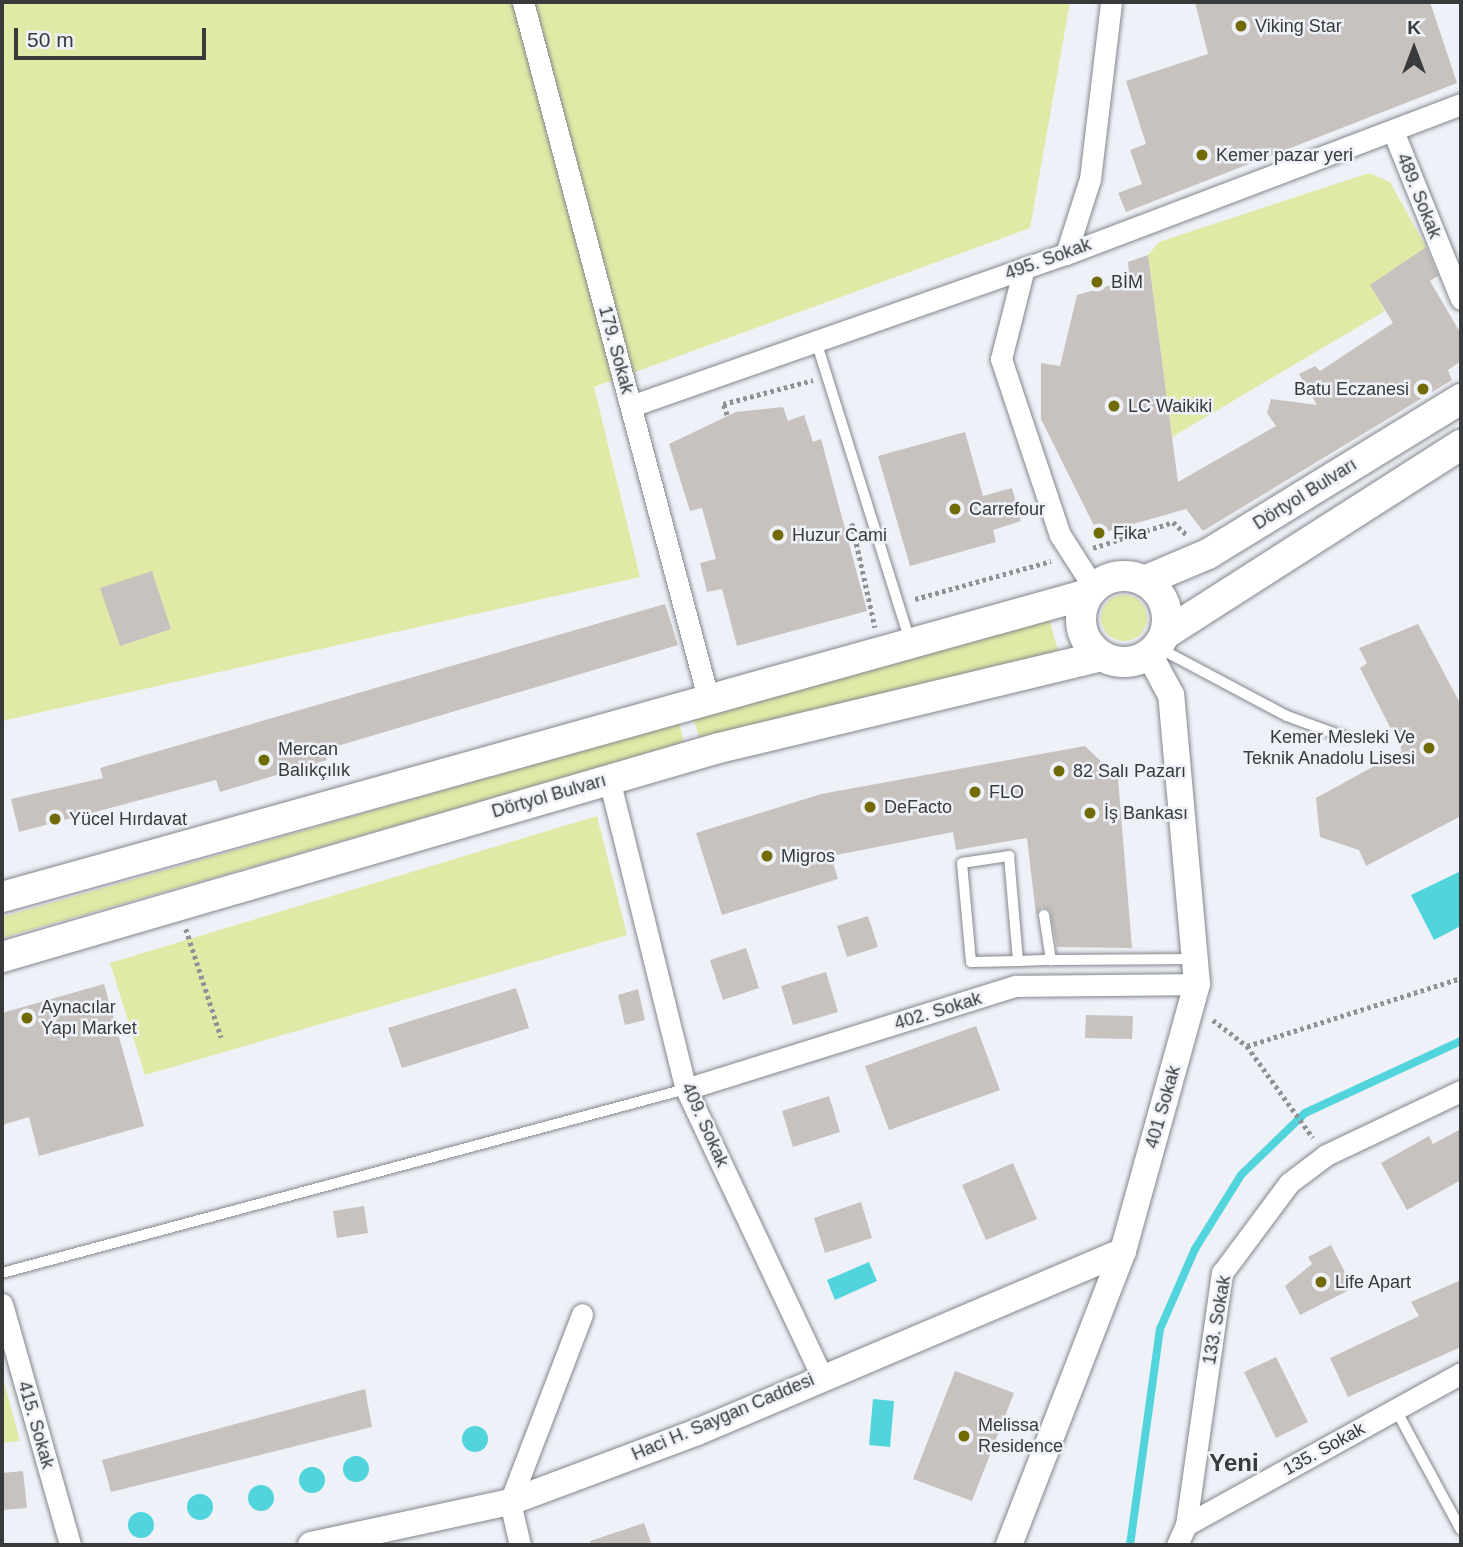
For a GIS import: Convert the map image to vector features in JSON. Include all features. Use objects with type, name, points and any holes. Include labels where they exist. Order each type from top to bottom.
[{"type":"main road","name":"Dörtyol Bulvarı","points":[[1144,581],[1208,554],[1461,398]]},
{"type":"main road","points":[[1091,591],[1081,623],[1101,656],[1126,662],[1157,645],[1461,445]]},
{"type":"main road","points":[[2,897],[1091,591],[1120,576],[1144,581],[1166,609],[1157,645]]},
{"type":"main road","name":"Dörtyol Bulvarı","points":[[2,957],[609,779],[1101,656]]},
{"type":"street","name":"179. Sokak","points":[[523,2],[708,698]]},
{"type":"street","points":[[1066,254],[1090,179],[1111,2]]},
{"type":"street","name":"495. Sokak","points":[[631,406],[1066,254],[1461,104]]},
{"type":"street","name":"489. Sokak","points":[[1393,131],[1461,299]]},
{"type":"street","points":[[1024,268],[1001,359],[1060,535],[1091,591]]},
{"type":"street","name":"401 Sokak","points":[[1009,1545],[1123,1251],[1195,983],[1171,695],[1157,645]]},
{"type":"street","name":"409. Sokak","points":[[609,779],[687,1089],[821,1375]]},
{"type":"street","name":"402. Sokak","points":[[687,1089],[1015,986],[1195,983]]},
{"type":"street","name":"133. Sokak","points":[[1177,1545],[1186,1525],[1222,1273],[1252,1226],[1289,1184],[1326,1155],[1461,1091]]},
{"type":"street","name":"Haci H. Saygan Caddesi","points":[[312,1545],[510,1502],[695,1433],[821,1375],[1123,1251]]},
{"type":"street","name":"415. Sokak","points":[[2,1304],[69,1545]]},
{"type":"street","points":[[520,1545],[510,1502],[582,1314]]},
{"type":"street","name":"135. Sokak","points":[[1186,1525],[1461,1373]]},
{"type":"lane","points":[[816,341],[911,641]]},
{"type":"lane","points":[[1157,645],[1287,716],[1344,737]]},
{"type":"lane","points":[[1018,961],[1009,856],[962,863],[971,962],[1018,961],[1051,960],[1195,983]]},
{"type":"lane","points":[[1045,915],[1051,960]]},
{"type":"lane","points":[[2,1273],[687,1089]]},
{"type":"lane","points":[[1396,1410],[1461,1530]]},
{"type":"path","points":[[727,415],[723,404],[813,380],[816,393]]},
{"type":"path","points":[[848,508],[875,611],[875,631]]},
{"type":"path","points":[[875,611],[1072,555],[1173,522],[1192,540]]},
{"type":"path","points":[[178,905],[221,1037]]},
{"type":"path","points":[[1247,1046],[1461,978]]},
{"type":"path","points":[[1195,983],[1247,1046],[1312,1138]]},
{"type":"green space","points":[[2,2],[1070,2],[1030,228],[594,387],[640,577],[2,721]]},
{"type":"green space","points":[[1369,173],[1390,182],[1426,247],[1371,285],[1385,311],[1172,437],[1148,255],[1159,242]]},
{"type":"green space","points":[[1124,595],[1133,596],[1140,602],[1146,609],[1146,627],[1140,634],[1133,640],[1124,641],[1115,640],[1108,634],[1102,627],[1101,618],[1102,609],[1108,602],[1115,596]]},
{"type":"green space","points":[[1049,619],[1059,654],[700,740],[693,718]]},
{"type":"green space","points":[[679,723],[684,743],[2,938],[2,917]]},
{"type":"green space","points":[[597,816],[627,935],[145,1075],[110,963]]},
{"type":"green space","points":[[2,1374],[20,1441],[2,1443]]},
{"type":"water","points":[[1461,871],[1461,926],[1434,940],[1411,895]]},
{"type":"water","points":[[869,1262],[877,1281],[835,1300],[827,1280]]},
{"type":"water","points":[[873,1399],[894,1401],[890,1447],[869,1445]]},
{"type":"water","points":[[475,1426],[484,1430],[488,1439],[484,1448],[475,1452],[466,1448],[462,1439],[466,1430]]},
{"type":"water","points":[[356,1456],[365,1460],[369,1469],[365,1478],[356,1482],[347,1478],[343,1469],[347,1460]]},
{"type":"water","points":[[312,1467],[321,1471],[325,1480],[321,1489],[312,1493],[303,1489],[299,1480],[303,1471]]},
{"type":"water","points":[[261,1485],[270,1489],[274,1498],[270,1507],[261,1511],[252,1507],[248,1498],[252,1489]]},
{"type":"water","points":[[200,1494],[209,1498],[213,1507],[209,1516],[200,1520],[191,1516],[187,1507],[191,1498]]},
{"type":"water","points":[[141,1512],[150,1516],[154,1525],[150,1534],[141,1538],[132,1534],[128,1525],[132,1516]]},
{"type":"building","name":"Kemer pazar yeri","points":[[1195,2],[1430,2],[1457,83],[1126,212],[1118,193],[1142,184],[1130,150],[1146,144],[1126,81],[1208,54]]},
{"type":"building","points":[[1426,247],[1438,276],[1430,281],[1461,334],[1461,361],[1448,370],[1452,380],[1203,531],[1186,509],[1098,534],[1041,419],[1041,363],[1060,366],[1077,295],[1129,280],[1128,262],[1148,255],[1178,482],[1276,426],[1267,413],[1271,399],[1317,405],[1299,374],[1315,366],[1320,371],[1393,323],[1370,285]]},
{"type":"building","name":"Huzur Cami","points":[[783,407],[788,421],[804,415],[813,442],[821,439],[867,611],[737,646],[722,589],[707,592],[700,563],[716,559],[702,508],[690,511],[669,444],[736,412]]},
{"type":"building","name":"Carrefour","points":[[965,432],[983,496],[1012,488],[1021,521],[993,530],[996,542],[910,566],[878,456]]},
{"type":"building","points":[[152,571],[171,629],[120,646],[100,588]]},
{"type":"building","points":[[665,604],[678,645],[324,750],[327,760],[220,792],[216,780],[19,832],[11,799],[103,778],[100,768]]},
{"type":"building","name":"Kemer Mesleki Ve Teknik Anadolu Lisesi","points":[[1418,624],[1461,705],[1461,816],[1366,866],[1359,850],[1320,837],[1316,798],[1402,751],[1360,668],[1367,663],[1359,648]]},
{"type":"building","points":[[1085,746],[1118,778],[1132,948],[1057,947],[1050,911],[1042,907],[1036,915],[1027,838],[956,850],[953,832],[831,856],[838,879],[722,915],[696,833],[821,794]]},
{"type":"building","points":[[868,916],[878,947],[847,957],[837,926]]},
{"type":"building","points":[[746,948],[759,988],[723,1000],[710,960]]},
{"type":"building","points":[[826,972],[838,1012],[793,1025],[781,986]]},
{"type":"building","points":[[104,984],[144,1126],[39,1156],[29,1117],[2,1125],[2,1013]]},
{"type":"building","points":[[516,988],[529,1028],[402,1068],[388,1028]]},
{"type":"building","points":[[638,989],[645,1020],[625,1025],[618,995]]},
{"type":"building","points":[[1086,1015],[1133,1016],[1132,1039],[1085,1038]]},
{"type":"building","points":[[976,1026],[1000,1090],[889,1130],[865,1066]]},
{"type":"building","points":[[829,1096],[840,1132],[793,1147],[782,1111]]},
{"type":"building","points":[[1461,1129],[1461,1180],[1407,1210],[1381,1163],[1429,1136],[1433,1144]]},
{"type":"building","points":[[1013,1163],[1037,1219],[986,1240],[962,1185]]},
{"type":"building","points":[[861,1202],[872,1238],[825,1253],[814,1218]]},
{"type":"building","points":[[364,1206],[368,1233],[337,1238],[333,1211]]},
{"type":"building","name":"Life Apart","points":[[1331,1245],[1353,1288],[1300,1315],[1285,1286],[1312,1264],[1308,1257]]},
{"type":"building","points":[[1461,1280],[1461,1347],[1348,1397],[1330,1358],[1419,1316],[1411,1302]]},
{"type":"building","points":[[1276,1357],[1308,1422],[1276,1438],[1244,1372]]},
{"type":"building","name":"Melissa Residence","points":[[955,1371],[1014,1393],[972,1501],[913,1479]]},
{"type":"building","points":[[365,1389],[372,1427],[111,1492],[102,1460]]},
{"type":"building","points":[[23,1471],[27,1508],[2,1510],[2,1473]]},
{"type":"building","points":[[644,1523],[652,1545],[590,1545],[590,1541]]},
{"type":"waterway","points":[[1130,1545],[1160,1329],[1195,1249],[1241,1175],[1305,1113],[1461,1041]]},
{"type":"place","name":"Viking Star","points":[[1241,26]]},
{"type":"place","name":"Kemer pazar yeri","points":[[1202,155]]},
{"type":"place","name":"BİM","points":[[1097,282]]},
{"type":"place","name":"Batu Eczanesi","points":[[1423,389]]},
{"type":"place","name":"LC Waikiki","points":[[1114,406]]},
{"type":"place","name":"Carrefour","points":[[955,509]]},
{"type":"place","name":"Fika","points":[[1099,533]]},
{"type":"place","name":"Huzur Cami","points":[[778,535]]},
{"type":"place","name":"Kemer Mesleki Ve Teknik Anadolu Lisesi","points":[[1429,748]]},
{"type":"place","name":"Mercan Balıkçılık","points":[[264,760]]},
{"type":"place","name":"82 Salı Pazarı","points":[[1059,771]]},
{"type":"place","name":"FLO","points":[[975,792]]},
{"type":"place","name":"DeFacto","points":[[870,807]]},
{"type":"place","name":"İş Bankası","points":[[1090,813]]},
{"type":"place","name":"Yücel Hırdavat","points":[[55,819]]},
{"type":"place","name":"Migros","points":[[767,856]]},
{"type":"place","name":"Aynacılar Yapı Market","points":[[27,1018]]},
{"type":"place","name":"Life Apart","points":[[1321,1282]]},
{"type":"place","name":"Melissa Residence","points":[[964,1436]]},
{"type":"district","name":"Yeni","points":[[1234,1463]]}]
